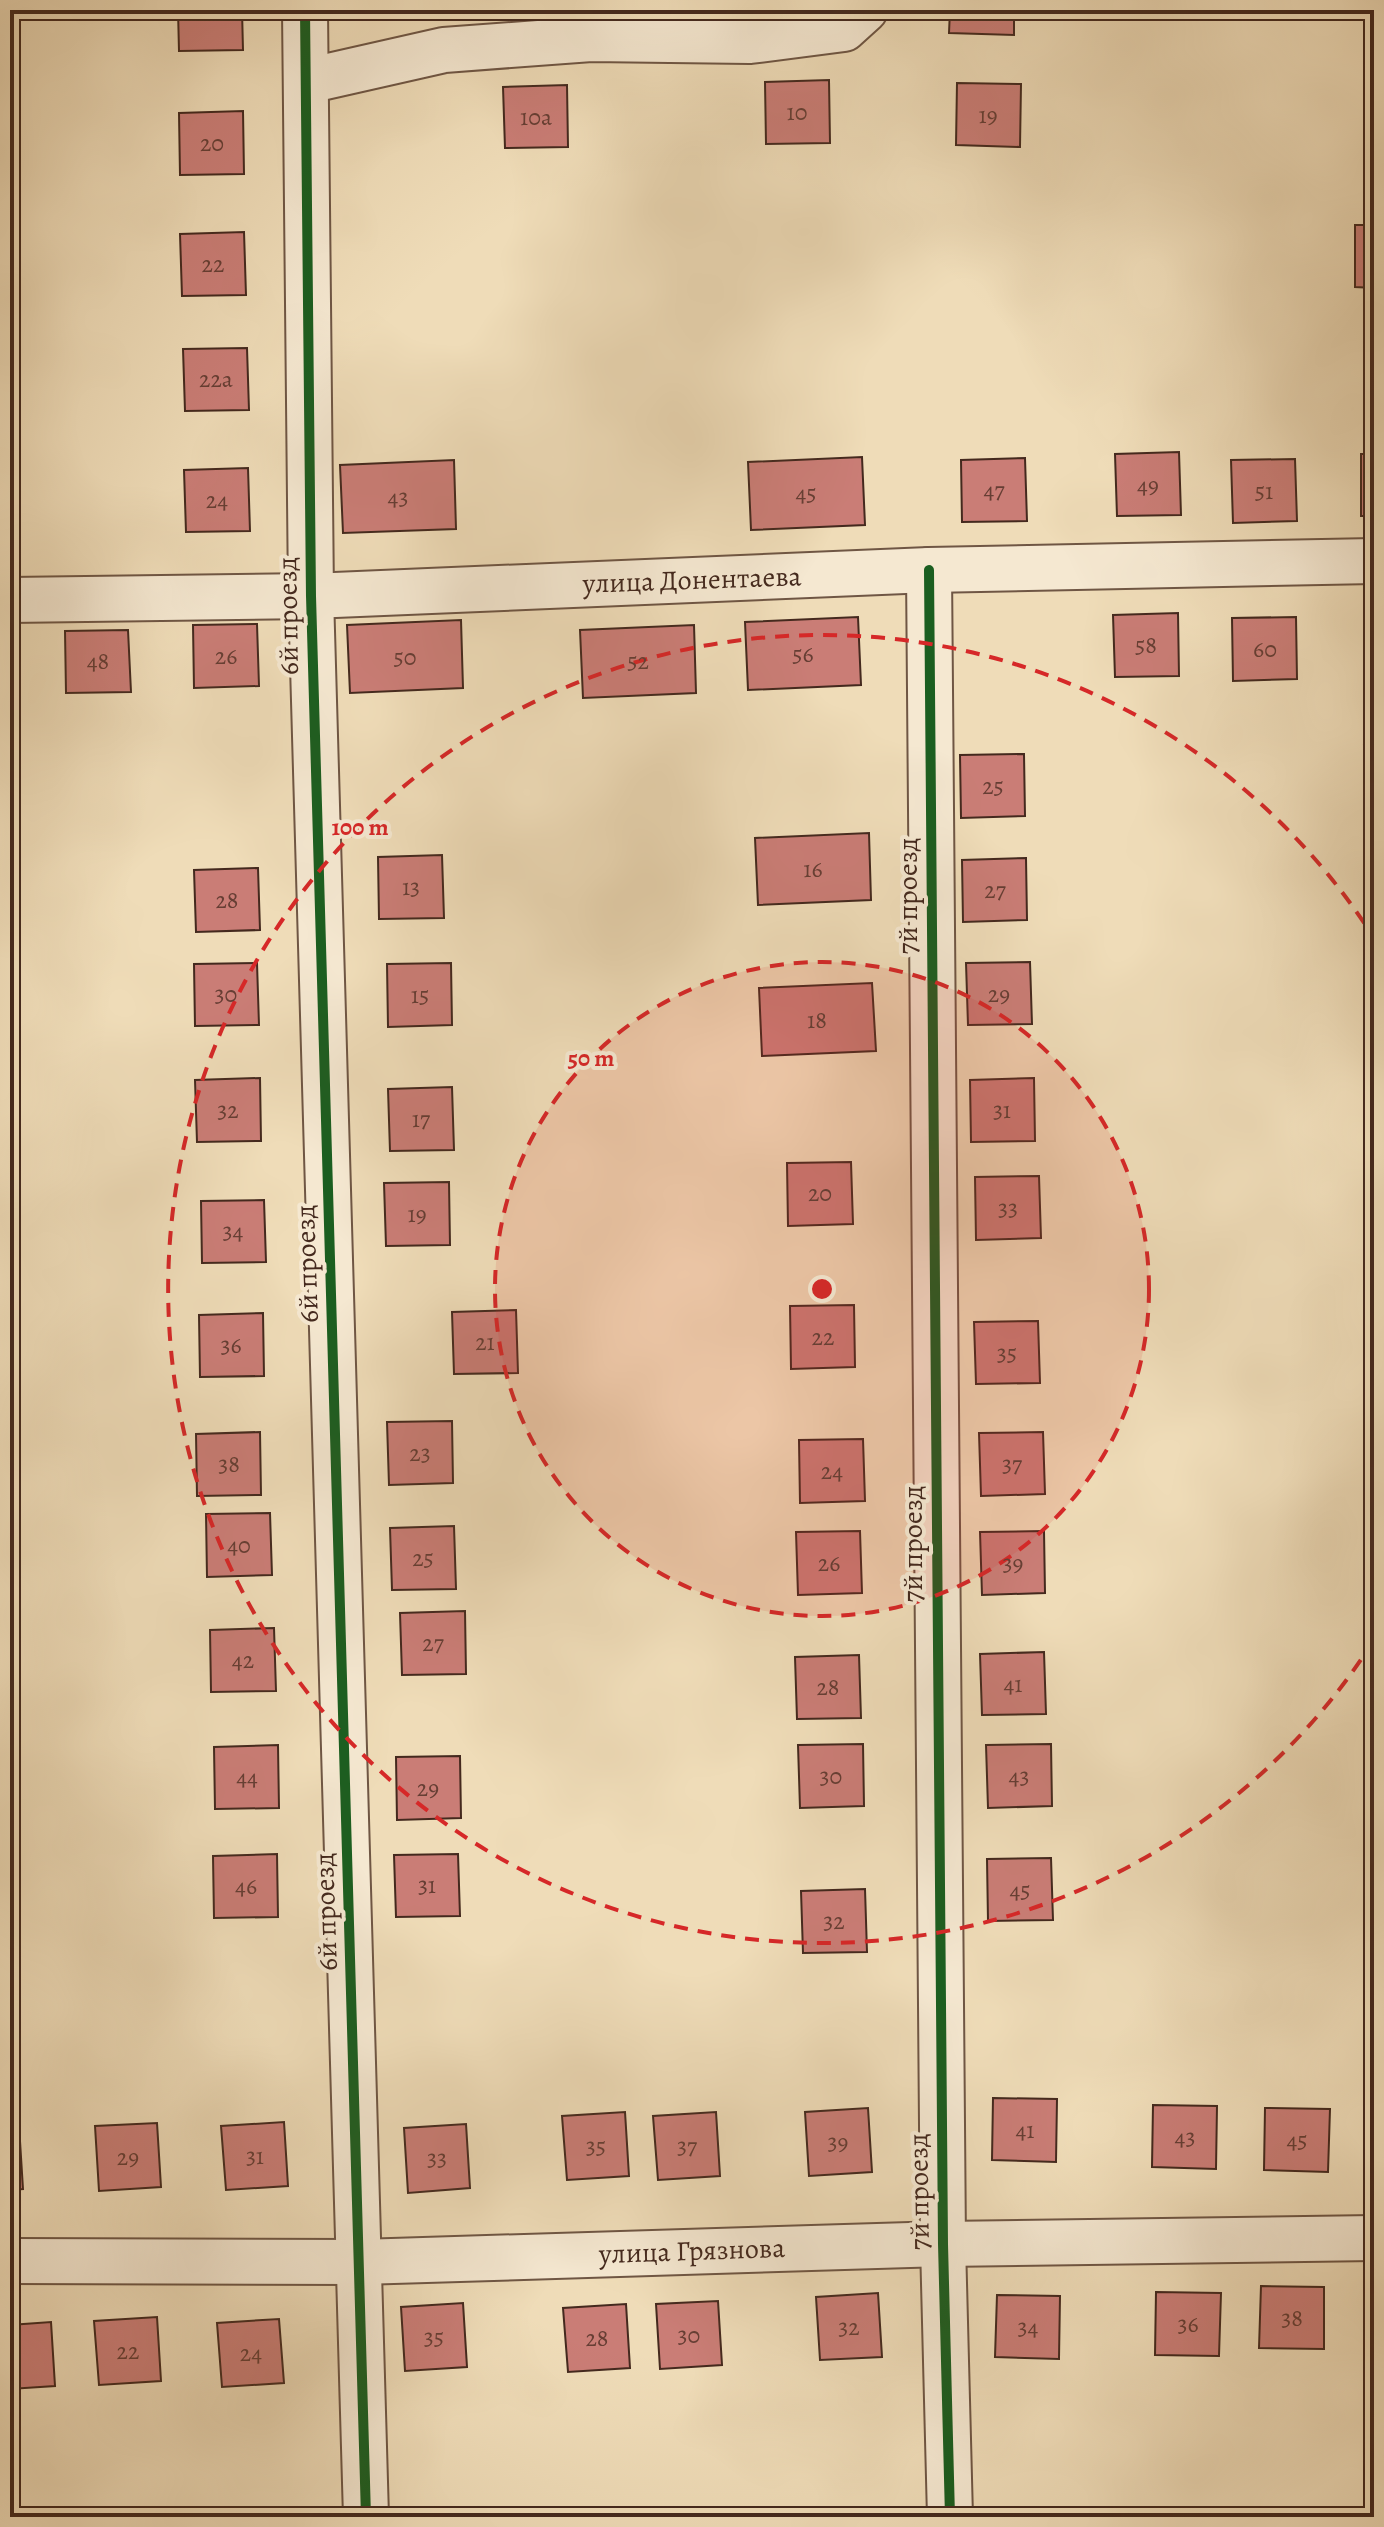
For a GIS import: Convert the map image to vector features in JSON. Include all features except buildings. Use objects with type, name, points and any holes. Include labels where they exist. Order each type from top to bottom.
[{"type":"street","name":"6й проезд","points":[[305,10],[311,596],[366,2517]]},
{"type":"street","points":[[307,81],[444,50],[591,39],[750,41],[844,29],[865,10]]},
{"type":"street","name":"улица Донентаева","points":[[10,600],[311,596],[929,570],[1374,561]]},
{"type":"street","name":"7й проезд","points":[[929,570],[943,2244],[950,2517]]},
{"type":"street","name":"улица Грязнова","points":[[10,2261],[360,2262],[943,2244],[1374,2238]]},
{"type":"cycle path","points":[[305,10],[311,596],[366,2517]]},
{"type":"cycle path","points":[[929,570],[943,2244],[950,2517]]}]
